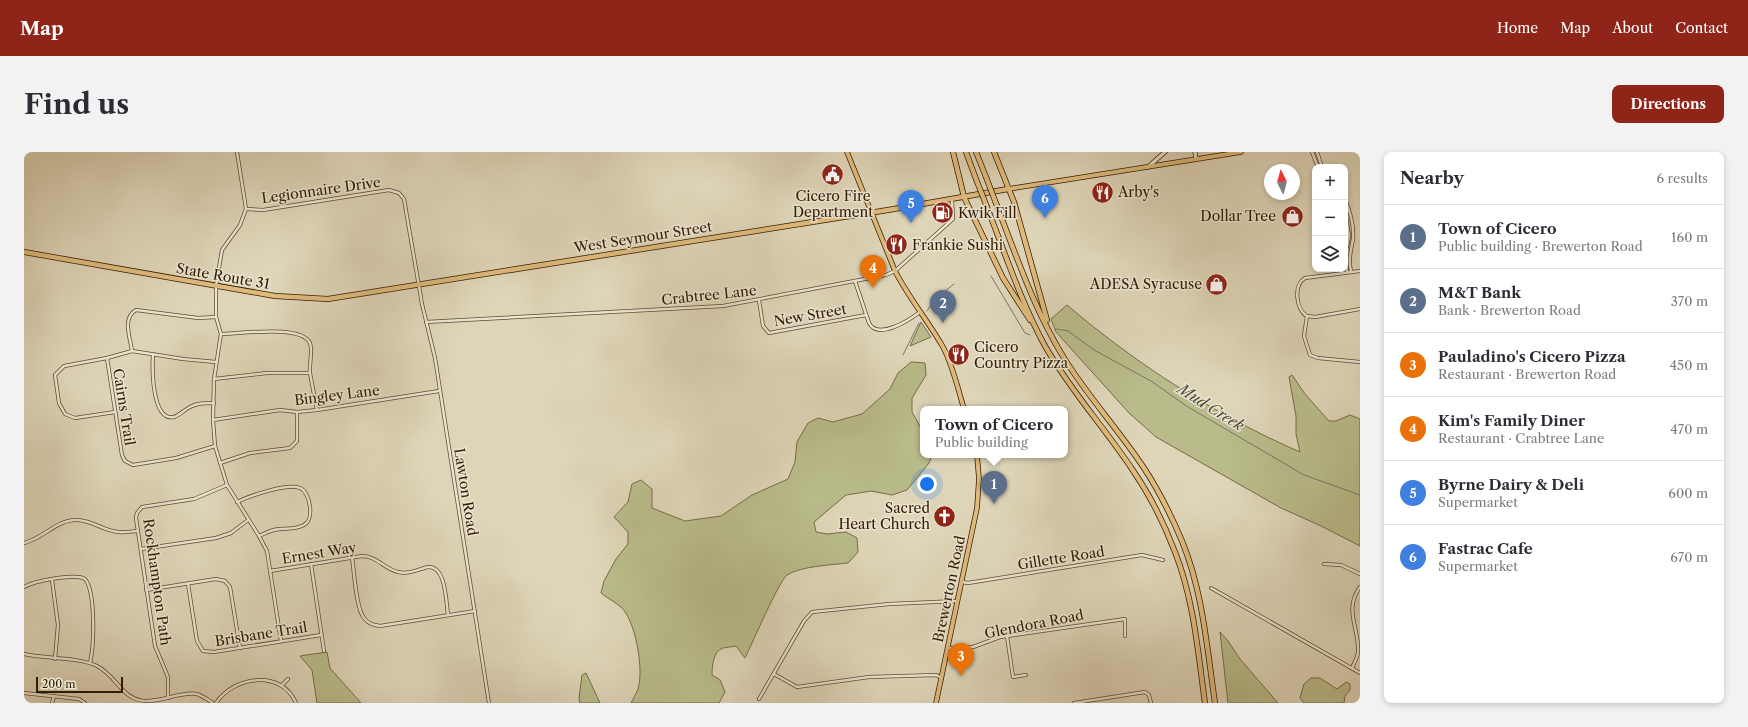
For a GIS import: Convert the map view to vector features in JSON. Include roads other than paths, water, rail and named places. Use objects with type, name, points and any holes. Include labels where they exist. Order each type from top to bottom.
[{"type":"highway","points":[[953,152],[964,198],[1003,278],[1037,329],[1068,382],[1135,473],[1162,522],[1176,553],[1187,590],[1205,703]]},
{"type":"highway","points":[[966,152],[1037,329]]},
{"type":"highway","points":[[976,152],[1032,293],[1051,333],[1087,391],[1143,467],[1170,514],[1187,555],[1198,595],[1215,703]]},
{"type":"highway","points":[[993,152],[1007,189],[1014,202],[1036,288],[1051,333]]},
{"type":"highway","name":"West Seymour Street","points":[[419,285],[952,200],[1007,189]]},
{"type":"highway","name":"State Route 31","points":[[24,252],[275,296],[313,299],[334,298],[419,285]]},
{"type":"main road","points":[[847,152],[895,271],[943,348],[955,377],[963,406]]},
{"type":"main road","points":[[1007,189],[1241,152]]},
{"type":"main road","name":"Brewerton Road","points":[[936,703],[979,494],[977,458]]},
{"type":"street","points":[[237,152],[246,209],[240,225],[222,250],[216,286],[216,317],[221,334],[214,378],[213,420],[215,446],[227,485],[267,551],[281,641]]},
{"type":"street","points":[[1147,167],[1165,152]]},
{"type":"street","points":[[1194,152],[1196,159]]},
{"type":"street","points":[[1312,152],[1317,164]]},
{"type":"street","points":[[1317,152],[1321,164]]},
{"type":"street","name":"Legionnaire Drive","points":[[246,209],[263,210],[394,190],[402,196],[406,205],[419,285]]},
{"type":"street","name":"Crabtree Lane","points":[[426,322],[700,309],[759,300],[886,275],[895,271],[953,219],[952,200]]},
{"type":"street","points":[[1345,200],[1352,232],[1349,260],[1351,271],[1360,270]]},
{"type":"street","points":[[1348,230],[1348,241]]},
{"type":"street","points":[[1341,272],[1302,280],[1298,287],[1301,310],[1307,316],[1315,317],[1360,309]]},
{"type":"street","points":[[855,281],[866,315],[872,327],[879,331],[909,319],[920,312]]},
{"type":"street","name":"Lawton Road","points":[[419,285],[435,358],[489,703]]},
{"type":"street","name":"New Street","points":[[759,300],[763,326],[769,333],[866,315]]},
{"type":"street","points":[[132,351],[128,319],[131,313],[136,310],[198,318],[216,317]]},
{"type":"street","points":[[1307,316],[1304,336],[1310,355],[1318,358],[1360,362]]},
{"type":"street","points":[[221,334],[266,331],[299,334],[307,338],[310,344],[310,373],[317,410]]},
{"type":"street","points":[[114,412],[75,418],[65,414],[59,403],[55,375],[64,366],[107,358],[132,351],[216,362]]},
{"type":"street","points":[[153,354],[152,366],[158,407],[161,413],[168,417],[174,417],[196,404],[214,403]]},
{"type":"street","name":"Cairns Trail","points":[[107,358],[114,412],[122,455],[125,462],[133,465],[176,458],[215,446]]},
{"type":"street","points":[[214,378],[267,372],[310,373]]},
{"type":"street","name":"Bingley Lane","points":[[213,420],[280,410],[298,412],[317,410],[439,391]]},
{"type":"street","points":[[220,463],[250,453],[290,448],[297,441],[298,412]]},
{"type":"street","name":"Rockhampton Path","points":[[168,698],[168,677],[155,646],[138,531],[137,513],[142,508],[194,499],[227,485]]},
{"type":"street","points":[[237,502],[260,492],[293,487],[304,491],[307,496],[310,515],[309,521],[305,525],[274,530],[259,536]]},
{"type":"street","points":[[24,543],[40,538],[62,523],[72,520],[90,521],[118,532],[138,531]]},
{"type":"street","points":[[141,549],[216,538],[231,533],[248,520]]},
{"type":"street","name":"Gillette Road","points":[[962,582],[1142,555],[1163,560]]},
{"type":"street","name":"Ernest Way","points":[[270,571],[362,556],[373,558],[388,568],[400,572],[415,572],[429,567],[438,569],[442,576],[448,615]]},
{"type":"street","points":[[352,557],[360,609],[364,619],[371,624],[380,626],[475,610]]},
{"type":"street","points":[[311,564],[324,652]]},
{"type":"street","points":[[1324,564],[1341,565],[1360,574]]},
{"type":"street","points":[[24,587],[34,583],[76,576],[81,577],[87,582],[94,636],[90,663]]},
{"type":"street","points":[[146,590],[216,579],[228,583],[240,648]]},
{"type":"street","points":[[52,580],[58,625],[55,659]]},
{"type":"street","name":"Brisbane Trail","points":[[188,584],[197,641],[200,648],[207,652],[321,635]]},
{"type":"street","points":[[1352,668],[1358,652],[1352,605],[1354,594],[1360,587]]},
{"type":"street","points":[[1211,588],[1360,673]]},
{"type":"street","points":[[759,699],[804,621],[812,612],[889,604],[958,601]]},
{"type":"street","name":"Glendora Road","points":[[948,648],[973,647],[1007,636],[1125,619],[1125,636]]},
{"type":"street","points":[[1007,636],[1013,677],[1026,675]]},
{"type":"street","points":[[24,654],[90,663],[108,673],[124,692],[134,699],[145,701],[196,694],[215,703],[224,693],[240,684],[262,680],[273,681],[282,685],[296,703]]},
{"type":"street","points":[[774,674],[797,687],[869,677],[936,676],[942,678]]},
{"type":"street","points":[[282,685],[288,679]]},
{"type":"street","points":[[1074,703],[1143,692],[1149,695],[1151,703]]},
{"type":"street","points":[[24,694],[79,699],[85,703]]},
{"type":"street","points":[[52,703],[54,696]]},
{"type":"waterway","name":"Mud Creek","points":[[991,276],[1025,333],[1030,335]]},
{"type":"waterway","name":"Mud Creek","points":[[927,311],[935,299],[954,284]]},
{"type":"waterway","name":"Mud Creek","points":[[903,355],[919,323]]},
{"type":"waterway","name":"Mud Creek","points":[[1056,329],[1068,331],[1094,350],[1151,381],[1188,407],[1304,475],[1360,495]]},
{"type":"place","name":"Cicero Fire Department","points":[[833,174]]},
{"type":"place","name":"Arby's","points":[[1102,192]]},
{"type":"place","name":"Kwik Fill","points":[[942,213]]},
{"type":"place","name":"Dollar Tree","points":[[1292,216]]},
{"type":"place","name":"Fastrac Cafe","points":[[1045,218]]},
{"type":"place","name":"Byrne Dairy & Deli","points":[[911,223]]},
{"type":"place","name":"Frankie Sushi","points":[[896,245]]},
{"type":"place","name":"ADESA Syracuse","points":[[1217,284]]},
{"type":"place","name":"Kim's Family Diner","points":[[873,288]]},
{"type":"place","name":"M&T Bank","points":[[943,323]]},
{"type":"place","name":"Cicero Country Pizza","points":[[959,355]]},
{"type":"place","name":"Town of Cicero","points":[[994,504]]},
{"type":"place","name":"Sacred Heart Church","points":[[945,516]]},
{"type":"place","name":"Pauladino's Cicero Pizza","points":[[961,676]]}]
